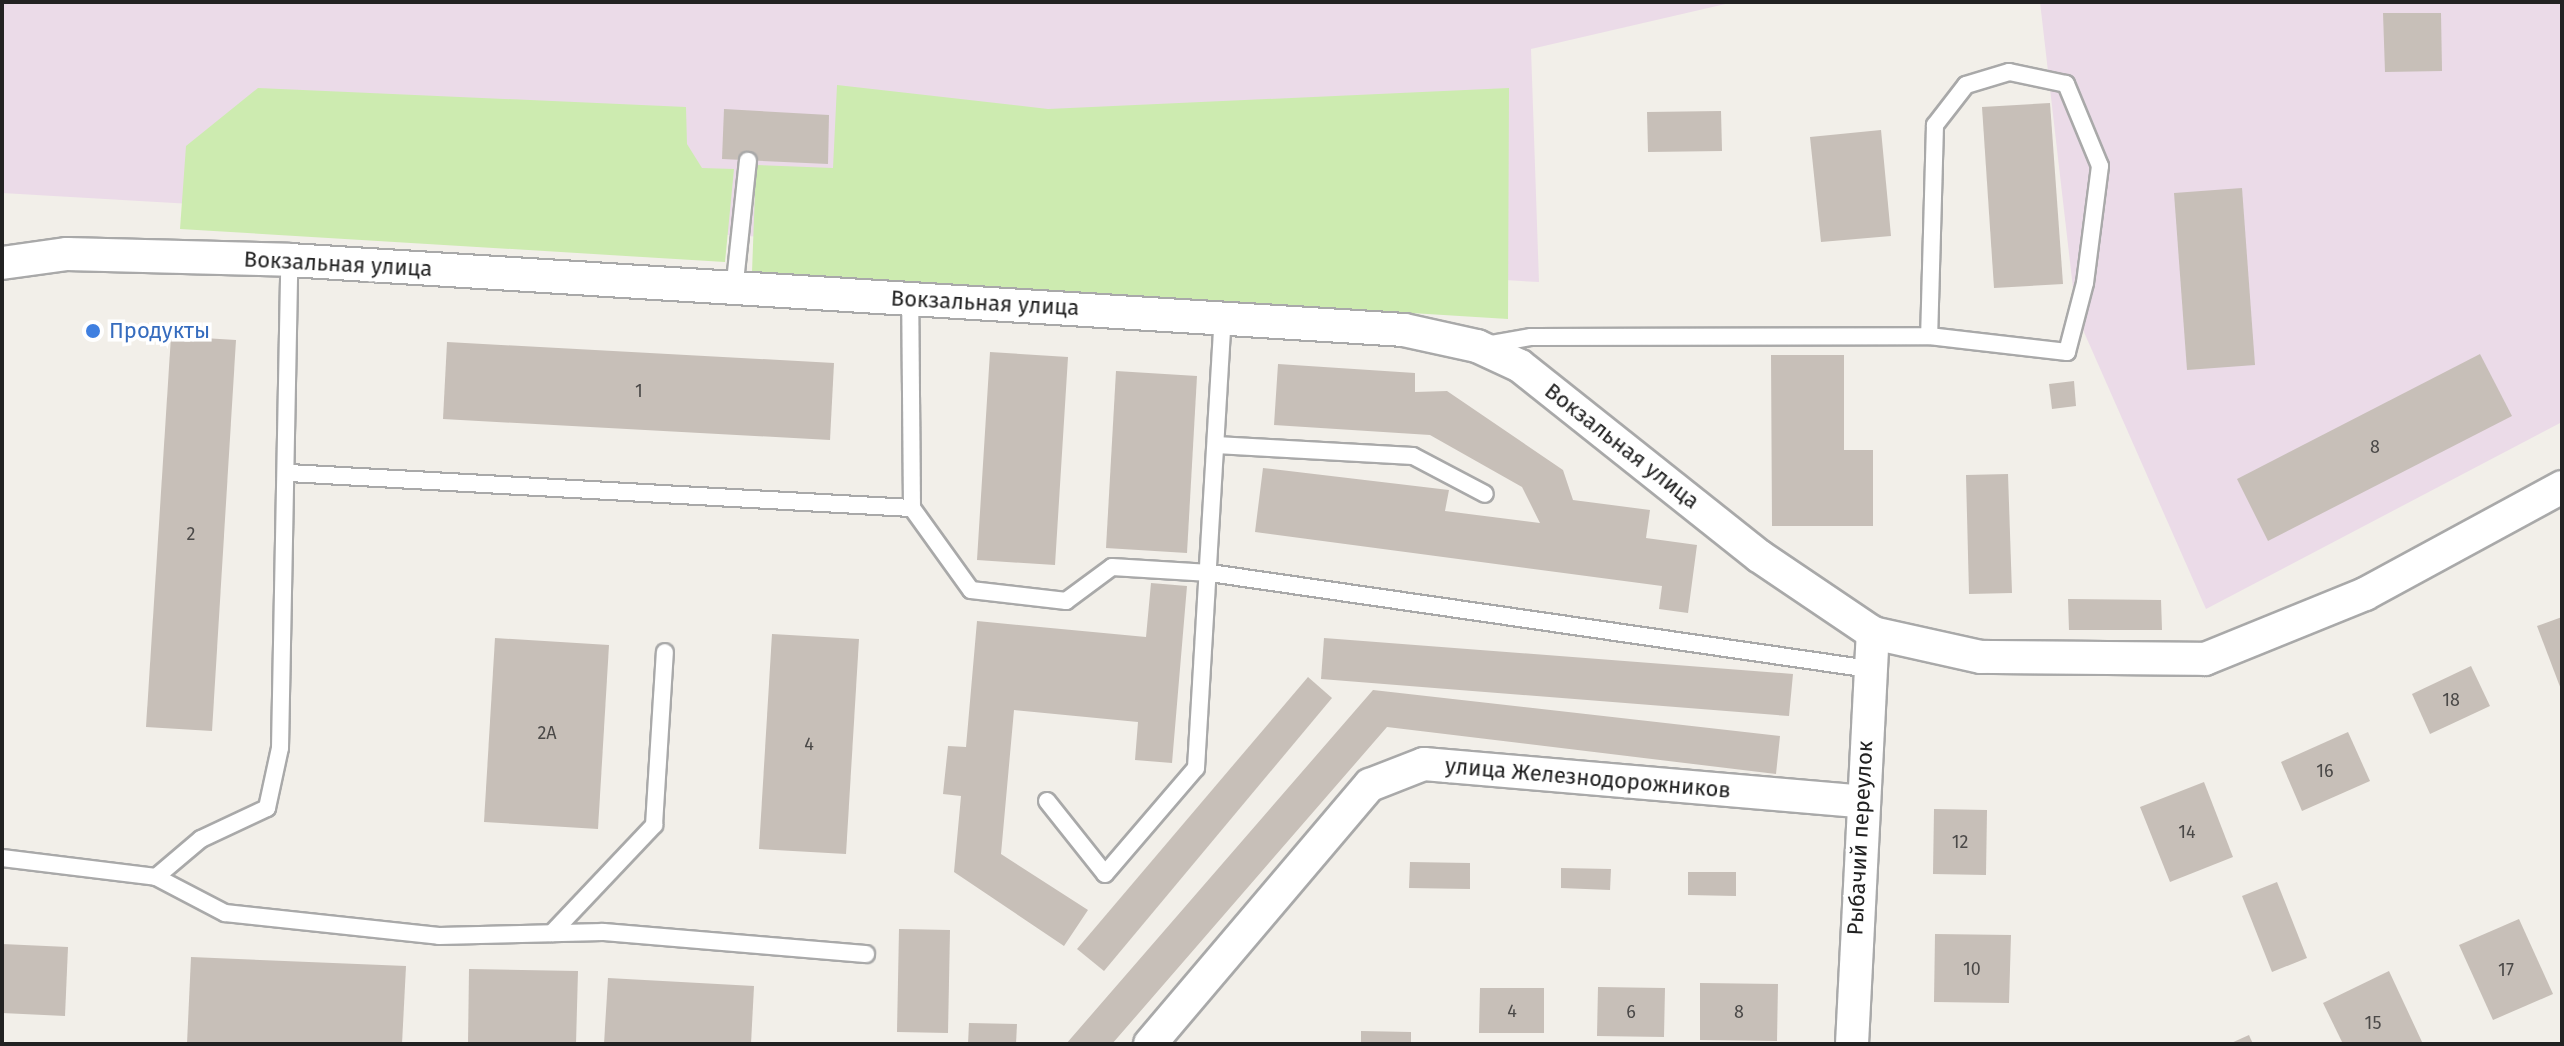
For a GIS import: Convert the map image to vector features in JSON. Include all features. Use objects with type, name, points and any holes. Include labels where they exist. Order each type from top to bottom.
[{"type":"street","name":"Вокзальная улица","points":[[2,263],[67,254],[289,260],[734,291],[910,298],[1404,330],[1477,346],[1520,366],[1759,556],[1873,633]]},
{"type":"street","points":[[1873,633],[1981,657],[2205,659],[2365,594],[2562,487]]},
{"type":"street","name":"Рыбачий переулок","points":[[1852,1044],[1860,801],[1873,633]]},
{"type":"street","name":"улица Железнодорожников","points":[[1150,1044],[1370,785],[1424,764],[1860,801]]},
{"type":"lane","points":[[1477,346],[1531,337],[1929,336],[2067,352],[2085,283],[2100,166],[2066,84],[2009,72],[1966,85],[1935,125],[1929,336]]},
{"type":"lane","points":[[734,291],[748,161]]},
{"type":"lane","points":[[156,877],[201,839],[267,808],[280,748],[289,473],[289,260]]},
{"type":"lane","points":[[910,298],[912,508],[971,590],[1066,601],[1112,567],[1210,573],[1870,669]]},
{"type":"lane","points":[[1047,801],[1105,874],[1196,768],[1223,318]]},
{"type":"lane","points":[[1216,445],[1413,456],[1485,494]]},
{"type":"lane","points":[[289,473],[912,508]]},
{"type":"lane","points":[[552,933],[654,825],[665,652]]},
{"type":"lane","points":[[2,858],[156,877],[225,913],[439,936],[552,933],[866,954]]},
{"type":"shaded area","points":[[2,2],[1734,2],[1531,49],[1539,282],[2,193]]},
{"type":"shaded area","points":[[2040,2],[2562,2],[2562,422],[2206,609],[2076,314]]},
{"type":"green space","points":[[837,85],[1048,109],[1509,88],[1508,319],[752,272],[756,165],[833,168]]},
{"type":"green space","points":[[258,88],[686,107],[687,144],[702,168],[734,169],[725,262],[180,229],[186,146]]},
{"type":"building","points":[[2383,13],[2441,13],[2442,71],[2385,72]]},
{"type":"building","points":[[2050,103],[2063,284],[1994,288],[1982,107]]},
{"type":"building","points":[[724,109],[829,115],[828,164],[722,159]]},
{"type":"building","points":[[1721,111],[1722,151],[1648,152],[1647,112]]},
{"type":"building","points":[[1881,130],[1891,236],[1821,242],[1810,137]]},
{"type":"building","points":[[2242,188],[2255,365],[2187,370],[2174,193]]},
{"type":"building","points":[[171,336],[236,340],[212,731],[146,727]]},
{"type":"building","points":[[447,342],[834,363],[830,440],[443,419]]},
{"type":"building","points":[[990,352],[1068,357],[1055,565],[977,560]]},
{"type":"building","points":[[2480,354],[2512,416],[2268,541],[2237,479]]},
{"type":"building","points":[[1771,355],[1844,355],[1844,450],[1873,450],[1873,526],[1772,526]]},
{"type":"building","points":[[1278,364],[1415,373],[1415,392],[1447,391],[1563,470],[1573,500],[1650,510],[1646,538],[1697,545],[1688,613],[1659,609],[1662,586],[1255,532],[1263,468],[1449,490],[1445,511],[1540,523],[1522,487],[1430,435],[1274,425]]},
{"type":"building","points":[[1116,371],[1197,376],[1187,553],[1106,548]]},
{"type":"building","points":[[2074,381],[2076,406],[2052,409],[2049,384]]},
{"type":"building","points":[[2008,474],[2012,593],[1969,594],[1966,475]]},
{"type":"building","points":[[1151,583],[1187,586],[1172,763],[1135,760],[1138,722],[1014,710],[1001,854],[1088,910],[1064,946],[954,872],[961,796],[943,794],[948,746],[966,747],[977,621],[1146,637]]},
{"type":"building","points":[[2068,599],[2161,600],[2162,630],[2069,630]]},
{"type":"building","points":[[2562,617],[2562,692],[2537,626]]},
{"type":"building","points":[[772,634],[859,639],[846,854],[759,849]]},
{"type":"building","points":[[495,638],[609,645],[598,829],[484,822]]},
{"type":"building","points":[[1324,638],[1793,674],[1789,716],[1321,679]]},
{"type":"building","points":[[2471,666],[2490,706],[2430,734],[2412,694]]},
{"type":"building","points":[[1308,677],[1332,698],[1104,971],[1077,949]]},
{"type":"building","points":[[1373,690],[1780,736],[1776,774],[1387,727],[1112,1044],[1066,1044]]},
{"type":"building","points":[[2348,732],[2370,781],[2302,811],[2281,762]]},
{"type":"building","points":[[2204,782],[2233,857],[2170,882],[2140,807]]},
{"type":"building","points":[[1934,809],[1987,810],[1986,875],[1933,874]]},
{"type":"building","points":[[1410,862],[1470,863],[1470,889],[1409,888]]},
{"type":"building","points":[[1561,868],[1611,869],[1610,890],[1561,888]]},
{"type":"building","points":[[1688,872],[1736,872],[1736,896],[1688,895]]},
{"type":"building","points":[[2277,882],[2307,958],[2272,972],[2242,896]]},
{"type":"building","points":[[2519,919],[2553,994],[2493,1020],[2459,945]]},
{"type":"building","points":[[899,929],[950,930],[948,1033],[897,1032]]},
{"type":"building","points":[[1935,934],[2011,935],[2009,1003],[1934,1002]]},
{"type":"building","points":[[2,944],[68,947],[65,1016],[2,1013]]},
{"type":"building","points":[[191,957],[406,966],[402,1044],[187,1044]]},
{"type":"building","points":[[469,969],[578,971],[576,1044],[468,1044]]},
{"type":"building","points":[[2389,971],[2423,1044],[2343,1044],[2323,1003]]},
{"type":"building","points":[[608,978],[754,986],[751,1044],[604,1044]]},
{"type":"building","points":[[1700,983],[1778,984],[1777,1041],[1700,1040]]},
{"type":"building","points":[[1598,987],[1665,988],[1664,1037],[1597,1036]]},
{"type":"building","points":[[1480,988],[1544,988],[1544,1033],[1479,1033]]},
{"type":"building","points":[[969,1023],[1017,1024],[1016,1044],[968,1044]]},
{"type":"building","points":[[1361,1031],[1411,1032],[1411,1044],[1361,1044]]},
{"type":"building","points":[[2249,1035],[2253,1044],[2229,1044]]},
{"type":"place","name":"Продукты","points":[[93,331]]}]
